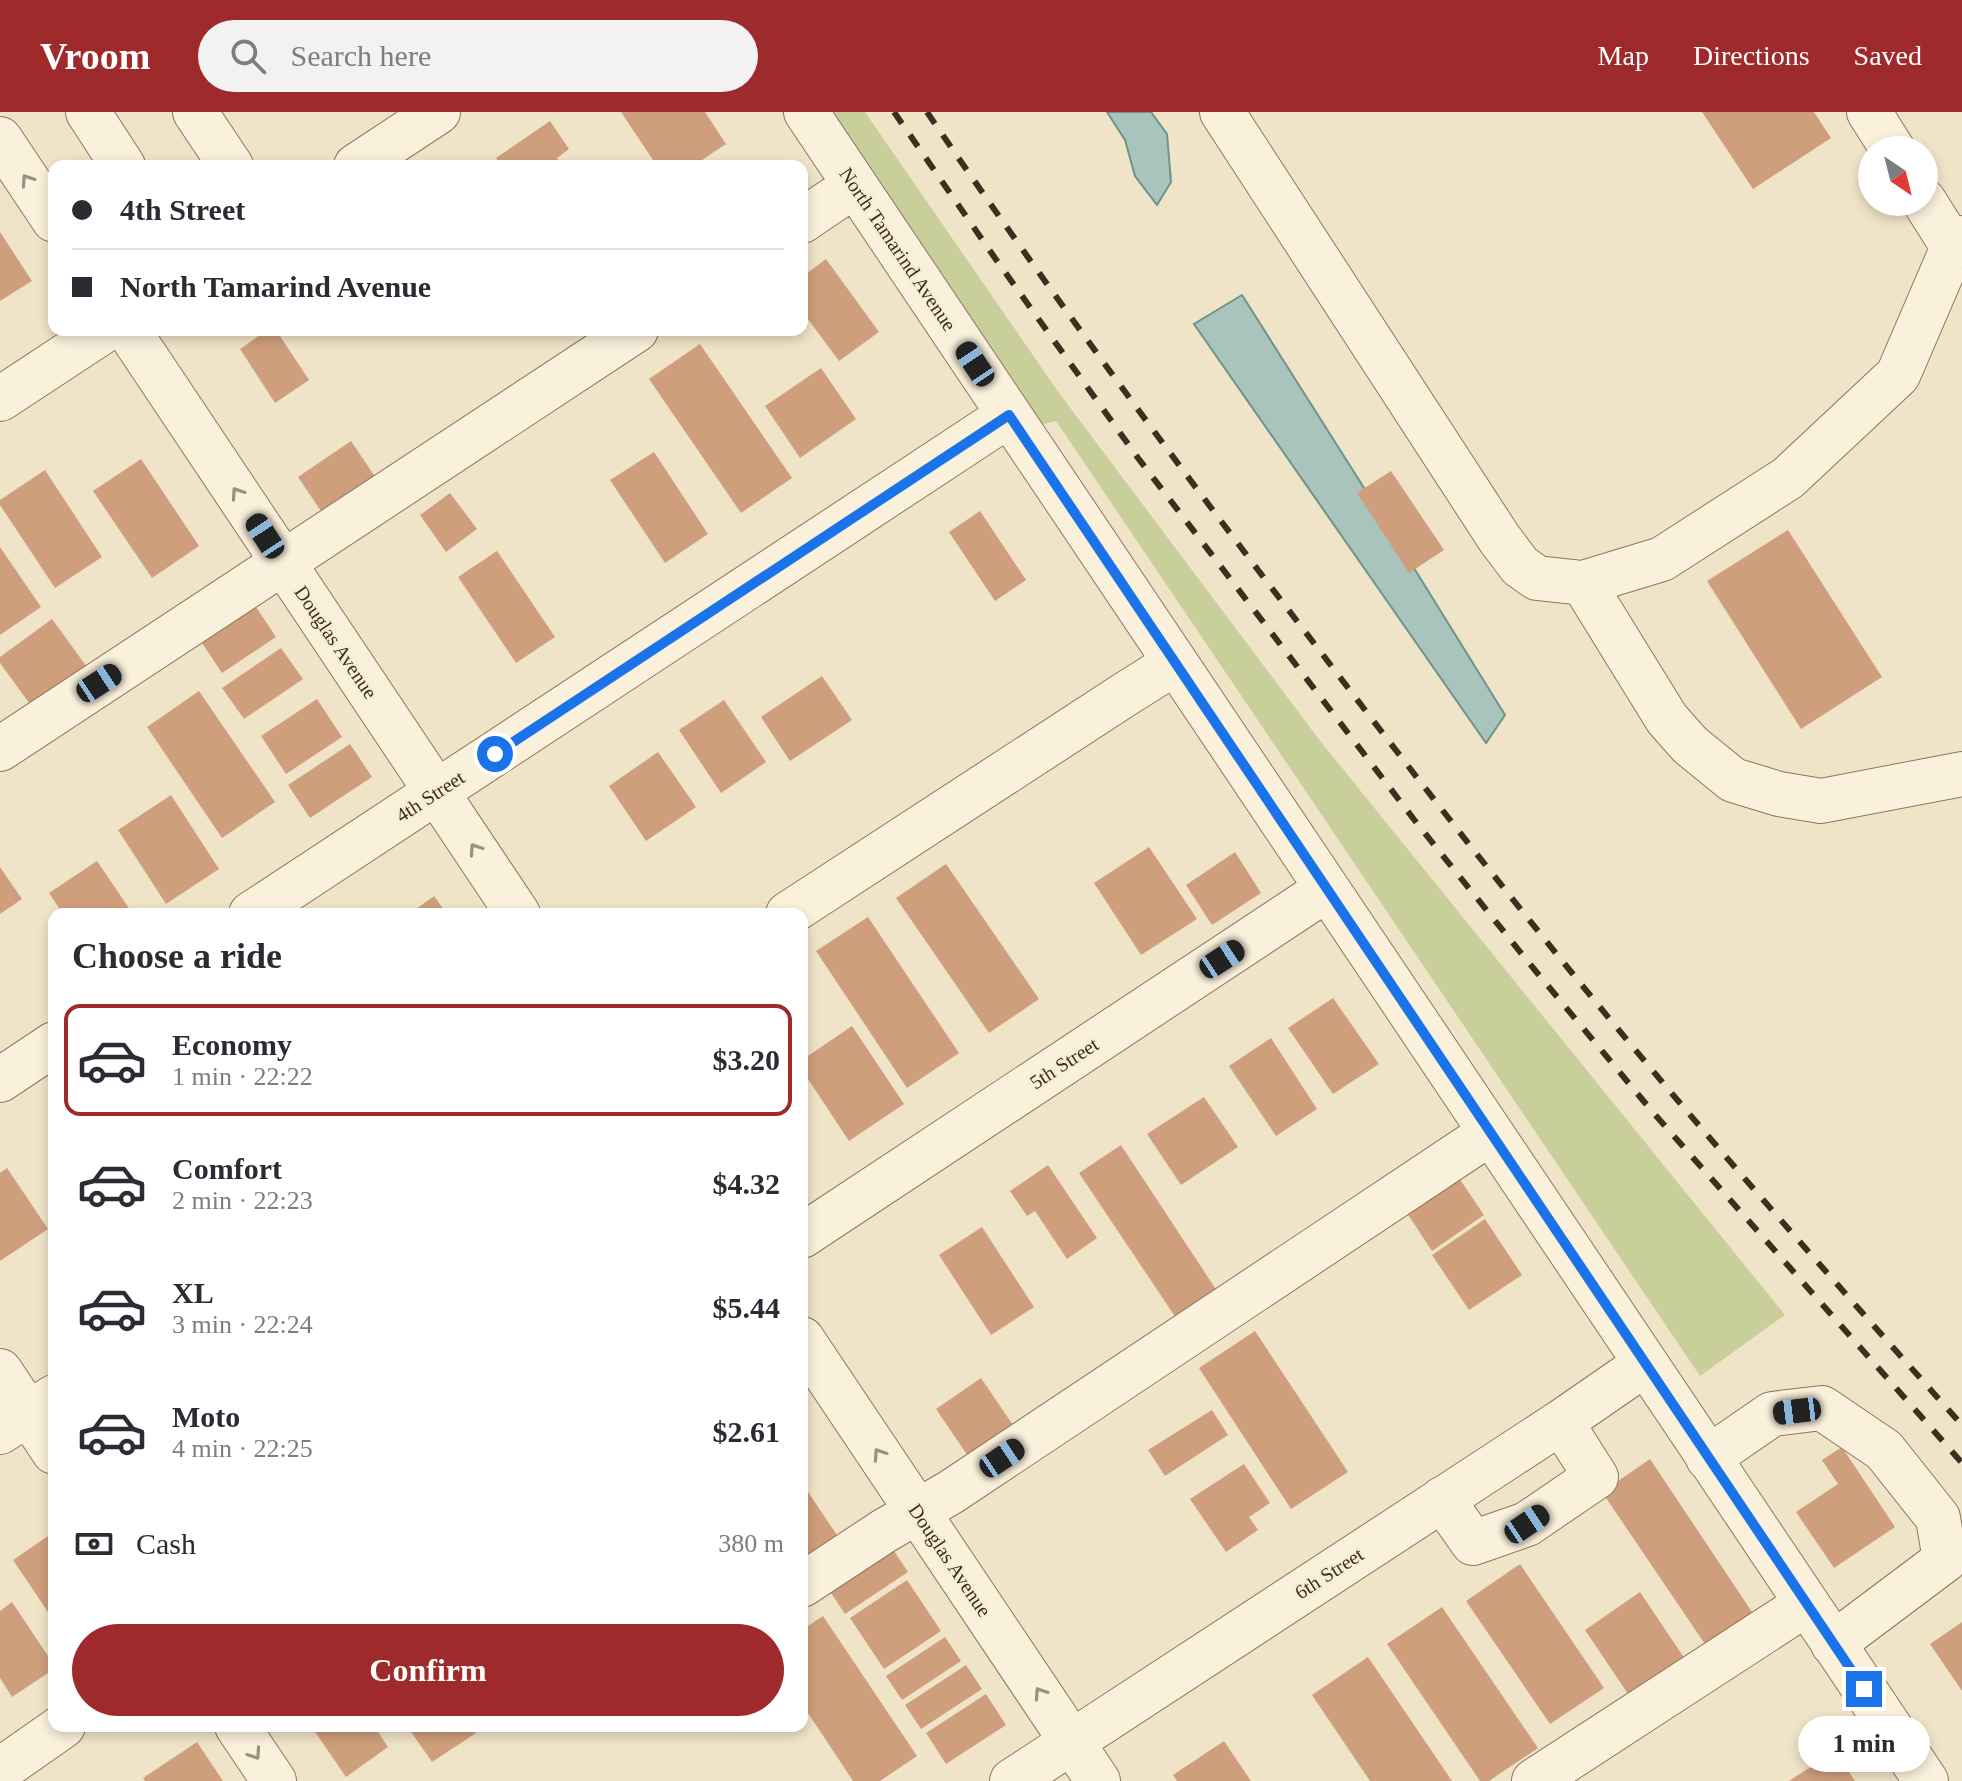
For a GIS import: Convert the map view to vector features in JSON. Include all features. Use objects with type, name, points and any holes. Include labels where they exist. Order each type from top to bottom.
[{"type":"street","points":[[88,112],[119,160]]},
{"type":"street","points":[[195,112],[227,160]]},
{"type":"street","points":[[365,160],[438,112]]},
{"type":"street","name":"North Tamarind Avenue","points":[[806,112],[1926,1781]]},
{"type":"street","points":[[1222,112],[1491,525],[1520,566],[1537,578],[1583,583],[1662,559],[1788,478],[1898,375],[1957,242],[1936,216]]},
{"type":"street","points":[[1869,112],[1884,136]]},
{"type":"street","points":[[0,139],[48,211]]},
{"type":"street","points":[[808,217],[855,185]]},
{"type":"street","points":[[0,399],[96,336]]},
{"type":"street","name":"Douglas Avenue","points":[[132,336],[514,908]]},
{"type":"street","points":[[0,749],[627,336]]},
{"type":"street","name":"4th Street","points":[[260,908],[1009,415]]},
{"type":"street","points":[[1583,583],[1667,719],[1690,745],[1733,780],[1779,794],[1821,801],[1962,774]]},
{"type":"street","points":[[797,908],[1175,663]]},
{"type":"street","name":"5th Street","points":[[808,1232],[1327,889]]},
{"type":"street","points":[[0,1080],[48,1048]]},
{"type":"street","points":[[808,1581],[977,1474],[1490,1133]]},
{"type":"street","name":"Douglas Avenue","points":[[808,1348],[1098,1781]]},
{"type":"street","name":"6th Street","points":[[1012,1781],[1645,1364]]},
{"type":"street","points":[[0,1371],[48,1444]]},
{"type":"street","points":[[1708,1458],[1772,1414],[1822,1408],[1884,1450],[1938,1518],[1954,1564],[1833,1644]]},
{"type":"street","points":[[1442,1499],[1473,1543],[1527,1524],[1596,1477],[1561,1422]]},
{"type":"street","points":[[1534,1781],[1806,1604]]},
{"type":"street","points":[[0,1770],[54,1732]]},
{"type":"street","points":[[241,1732],[274,1781]]},
{"type":"green space","points":[[828,112],[865,112],[1059,393],[1321,742],[1785,1315],[1700,1376],[1056,421],[1037,426]]},
{"type":"water","points":[[1107,112],[1151,112],[1167,134],[1171,182],[1157,205],[1135,176],[1125,140]]},
{"type":"water","points":[[1242,295],[1505,715],[1486,743],[1194,324]]},
{"type":"building","points":[[621,112],[705,112],[726,144],[702,160],[653,160]]},
{"type":"building","points":[[1702,112],[1814,112],[1831,138],[1753,189]]},
{"type":"building","points":[[550,121],[569,149],[558,160],[496,158]]},
{"type":"building","points":[[0,232],[32,281],[0,301]]},
{"type":"building","points":[[826,259],[879,332],[839,361],[808,319],[808,272]]},
{"type":"building","points":[[258,336],[280,336],[309,380],[275,403],[240,349]]},
{"type":"building","points":[[700,344],[792,478],[741,513],[649,379]]},
{"type":"building","points":[[821,368],[856,419],[800,458],[765,406]]},
{"type":"building","points":[[351,441],[378,481],[325,517],[298,477]]},
{"type":"building","points":[[654,452],[708,534],[665,563],[610,480]]},
{"type":"building","points":[[141,459],[199,546],[152,578],[93,491]]},
{"type":"building","points":[[45,470],[102,557],[55,588],[0,505],[0,500]]},
{"type":"building","points":[[1391,471],[1444,550],[1409,573],[1357,493]]},
{"type":"building","points":[[450,493],[477,529],[446,552],[420,515]]},
{"type":"building","points":[[980,511],[1026,580],[995,601],[949,532]]},
{"type":"building","points":[[1788,530],[1882,677],[1801,729],[1707,581]]},
{"type":"building","points":[[0,547],[41,607],[0,635]]},
{"type":"building","points":[[497,551],[555,637],[516,663],[458,577]]},
{"type":"building","points":[[256,607],[276,637],[222,673],[202,643]]},
{"type":"building","points":[[52,619],[87,667],[32,707],[0,663],[0,657]]},
{"type":"building","points":[[281,648],[303,679],[244,719],[222,688]]},
{"type":"building","points":[[822,676],[852,720],[790,761],[761,717]]},
{"type":"building","points":[[199,691],[275,802],[222,838],[147,727]]},
{"type":"building","points":[[317,699],[342,737],[286,774],[261,736]]},
{"type":"building","points":[[724,700],[766,762],[721,793],[679,730]]},
{"type":"building","points":[[350,744],[372,777],[310,818],[288,785]]},
{"type":"building","points":[[658,752],[696,807],[646,841],[609,786]]},
{"type":"building","points":[[171,795],[219,869],[166,904],[118,830]]},
{"type":"building","points":[[1149,847],[1197,919],[1141,955],[1094,883]]},
{"type":"building","points":[[1235,852],[1261,893],[1212,925],[1186,885]]},
{"type":"building","points":[[97,861],[129,908],[59,908],[49,893]]},
{"type":"building","points":[[946,864],[1039,999],[989,1033],[896,898]]},
{"type":"building","points":[[0,867],[22,899],[0,914]]},
{"type":"building","points":[[434,896],[443,908],[417,908]]},
{"type":"building","points":[[868,917],[959,1053],[907,1088],[816,951]]},
{"type":"building","points":[[1333,998],[1379,1064],[1333,1094],[1288,1028]]},
{"type":"building","points":[[852,1026],[904,1104],[849,1141],[808,1079],[808,1056]]},
{"type":"building","points":[[1271,1038],[1317,1109],[1276,1136],[1229,1066]]},
{"type":"building","points":[[1204,1097],[1238,1147],[1181,1185],[1147,1134]]},
{"type":"building","points":[[1121,1145],[1217,1291],[1176,1318],[1079,1173]]},
{"type":"building","points":[[1048,1165],[1097,1238],[1067,1259],[1035,1211],[1027,1216],[1010,1191]]},
{"type":"building","points":[[7,1168],[48,1229],[0,1261],[0,1173]]},
{"type":"building","points":[[1459,1178],[1484,1215],[1432,1251],[1407,1213]]},
{"type":"building","points":[[1485,1219],[1522,1275],[1469,1310],[1432,1255]]},
{"type":"building","points":[[982,1227],[1034,1307],[991,1335],[939,1255]]},
{"type":"building","points":[[1255,1331],[1348,1472],[1291,1509],[1199,1368]]},
{"type":"building","points":[[981,1378],[1015,1428],[970,1459],[936,1409]]},
{"type":"building","points":[[1212,1410],[1228,1435],[1165,1476],[1148,1450]]},
{"type":"building","points":[[1842,1447],[1895,1527],[1834,1568],[1796,1512],[1838,1484],[1822,1460]]},
{"type":"building","points":[[1650,1459],[1758,1621],[1711,1653],[1602,1492]]},
{"type":"building","points":[[1244,1464],[1270,1503],[1249,1517],[1258,1530],[1226,1552],[1190,1499]]},
{"type":"building","points":[[808,1492],[839,1538],[808,1558]]},
{"type":"building","points":[[48,1536],[48,1612],[13,1560]]},
{"type":"building","points":[[892,1548],[908,1572],[845,1614],[829,1590]]},
{"type":"building","points":[[1520,1564],[1604,1688],[1550,1724],[1466,1601]]},
{"type":"building","points":[[907,1580],[941,1631],[884,1669],[850,1618]]},
{"type":"building","points":[[1640,1592],[1687,1662],[1632,1700],[1585,1630]]},
{"type":"building","points":[[12,1602],[48,1656],[48,1673],[12,1697],[0,1678],[0,1611]]},
{"type":"building","points":[[1442,1607],[1538,1748],[1489,1781],[1480,1781],[1387,1644]]},
{"type":"building","points":[[823,1616],[917,1756],[880,1781],[853,1781],[808,1713],[808,1626]]},
{"type":"building","points":[[1962,1622],[1962,1691],[1930,1644]]},
{"type":"building","points":[[945,1637],[961,1661],[902,1700],[886,1676]]},
{"type":"building","points":[[1368,1657],[1452,1781],[1370,1781],[1312,1695]]},
{"type":"building","points":[[966,1665],[982,1689],[921,1729],[905,1705]]},
{"type":"building","points":[[986,1694],[1006,1725],[946,1764],[926,1733]]},
{"type":"building","points":[[315,1732],[378,1732],[388,1747],[346,1777]]},
{"type":"building","points":[[411,1732],[476,1733],[432,1762]]},
{"type":"building","points":[[1224,1741],[1251,1781],[1177,1781],[1173,1775]]},
{"type":"building","points":[[197,1742],[223,1781],[145,1781],[143,1778]]},
{"type":"building","points":[[1835,1751],[1855,1781],[1789,1781]]},
{"type":"railway","points":[[894,112],[1138,458],[1419,826],[1651,1110],[1962,1463]]},
{"type":"railway","points":[[927,112],[1171,454],[1496,878],[1709,1138],[1962,1425]]},
{"type":"route","points":[[495,754],[1009,415],[1864,1689]]}]
